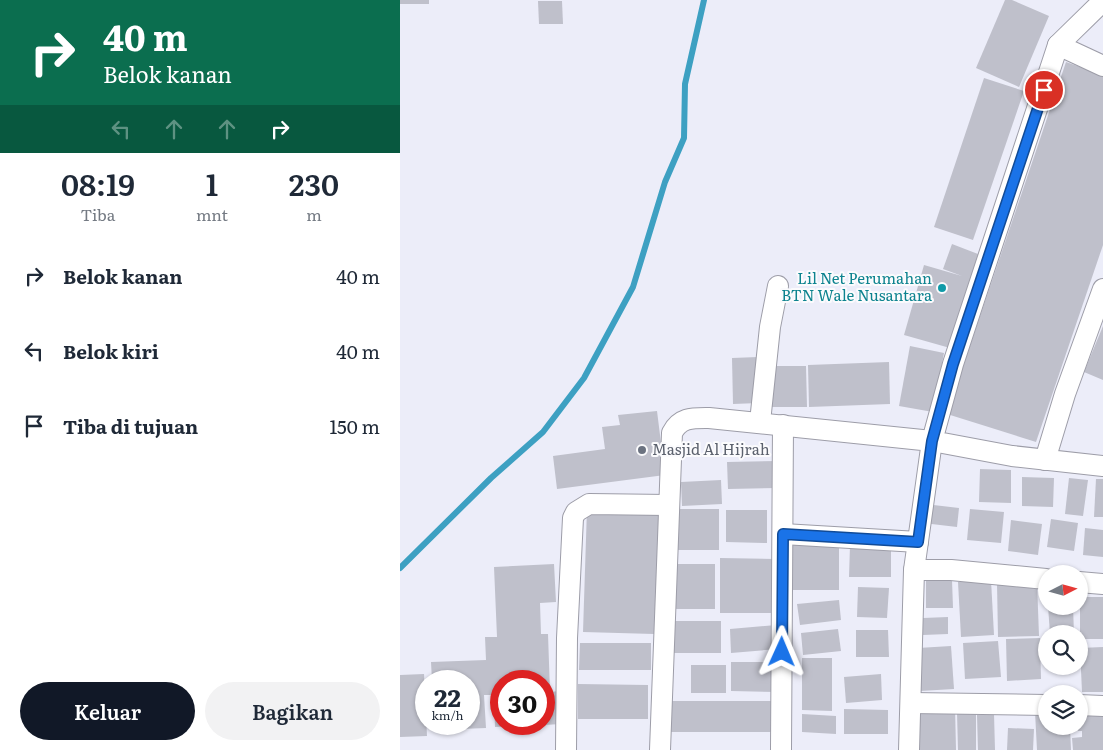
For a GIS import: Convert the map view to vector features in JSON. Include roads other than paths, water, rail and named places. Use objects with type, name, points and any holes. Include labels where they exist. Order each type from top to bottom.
[{"type":"street","points":[[908,750],[914,570],[932,441],[953,364],[1058,45],[1103,0]]},
{"type":"street","points":[[1058,45],[1103,66]]},
{"type":"street","points":[[760,422],[770,327],[778,286]]},
{"type":"street","points":[[1045,460],[1065,394],[1103,289]]},
{"type":"street","points":[[660,750],[668,505],[672,433],[676,424],[686,419],[697,418],[760,422],[932,441],[1045,460],[1103,466]]},
{"type":"street","points":[[781,750],[784,425]]},
{"type":"street","points":[[566,750],[567,638],[573,518],[576,512],[589,504],[668,505]]},
{"type":"street","points":[[783,534],[918,542]]},
{"type":"street","points":[[914,570],[950,570],[1038,579]]},
{"type":"street","points":[[1088,583],[1103,584]]},
{"type":"street","points":[[911,703],[1038,705]]},
{"type":"street","points":[[1088,705],[1103,706]]},
{"type":"waterway","points":[[400,568],[491,478],[543,432],[584,378],[633,287],[665,182],[684,138],[685,84],[704,0]]},
{"type":"place","name":"Lil Net Perumahan BTN Wale Nusantara","points":[[942,288]]},
{"type":"place","name":"Masjid Al Hijrah","points":[[642,450]]}]
